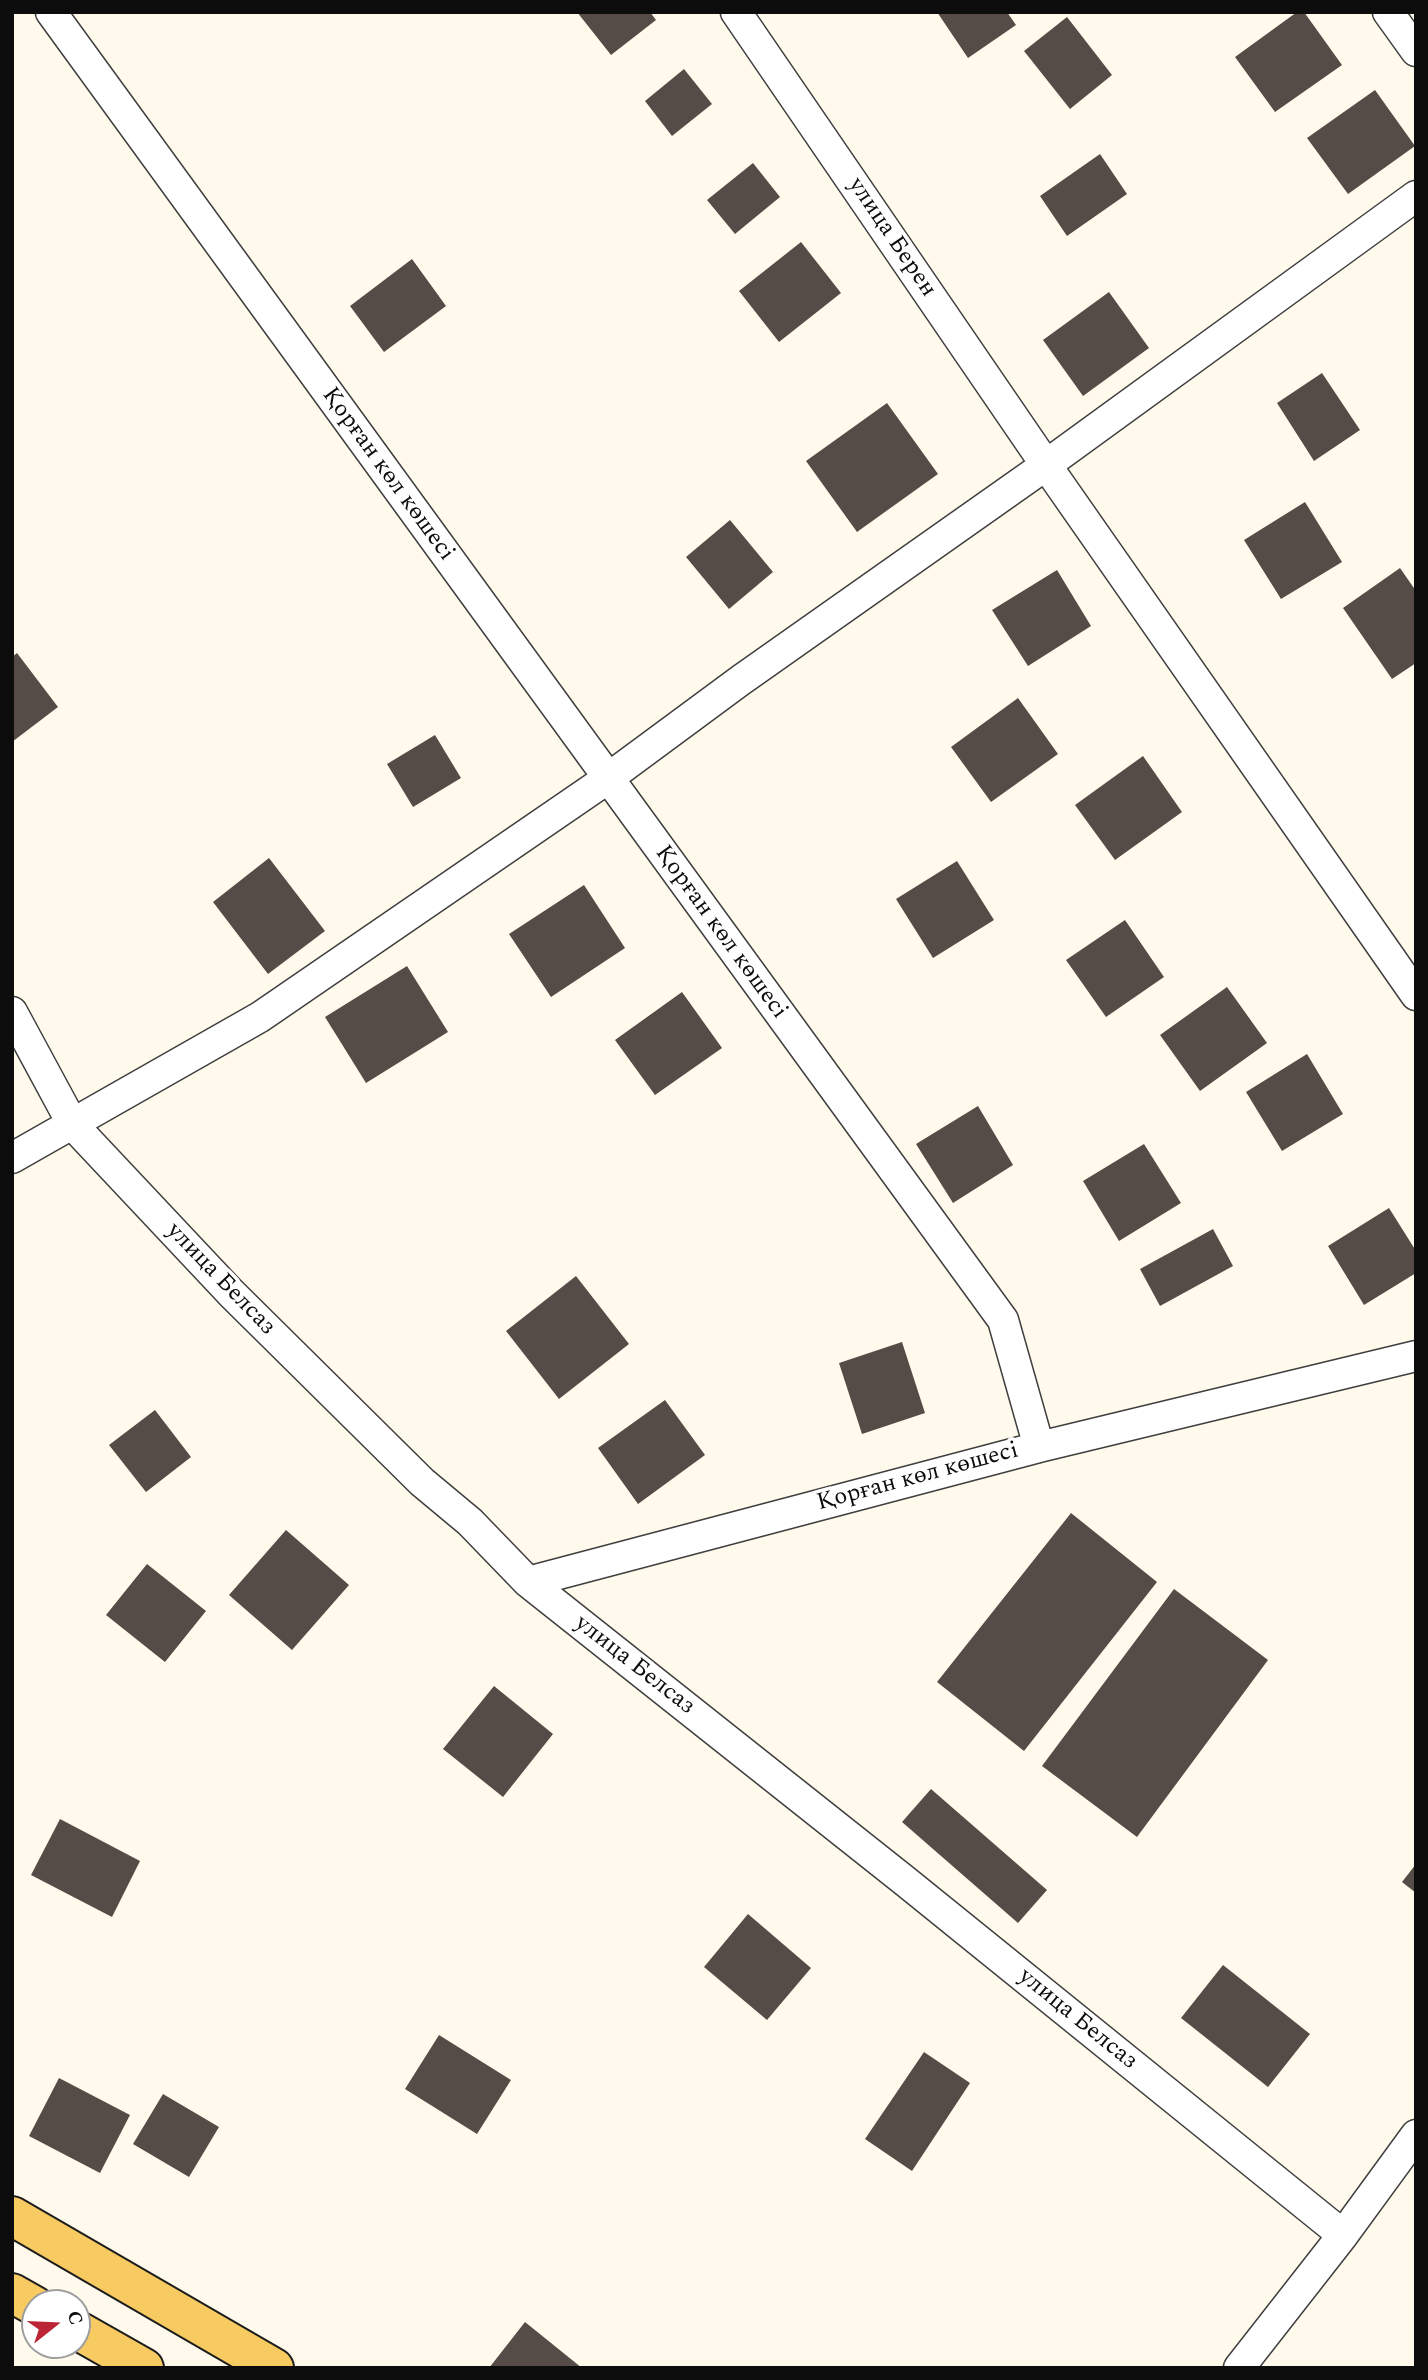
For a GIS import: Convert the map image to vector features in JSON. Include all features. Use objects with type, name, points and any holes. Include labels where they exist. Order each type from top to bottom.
[{"type":"main road","points":[[12,2216],[274,2368]]},
{"type":"main road","points":[[91,2338],[144,2368]]},
{"type":"street","name":"Қорған көл көшесі","points":[[51,12],[1003,1320],[1039,1447],[528,1582]]},
{"type":"street","name":"улица Берен","points":[[736,12],[1046,465],[1416,995]]},
{"type":"street","points":[[1388,12],[1416,51]]},
{"type":"street","points":[[12,1158],[260,1017],[607,779],[1416,196]]},
{"type":"street","name":"улица Белсаз","points":[[12,1012],[73,1125],[231,1293],[422,1482],[470,1522],[528,1582],[905,1881],[1343,2235]]},
{"type":"street","points":[[1039,1447],[1416,1356]]},
{"type":"street","points":[[1239,2368],[1343,2235],[1416,2134]]},
{"type":"building","points":[[577,12],[650,12],[656,20],[611,55]]},
{"type":"building","points":[[937,12],[1007,12],[1016,25],[968,58]]},
{"type":"building","points":[[1297,12],[1304,12],[1342,65],[1275,112],[1235,57]]},
{"type":"building","points":[[1067,17],[1112,75],[1070,109],[1024,51]]},
{"type":"building","points":[[684,69],[712,104],[672,136],[645,101]]},
{"type":"building","points":[[1375,90],[1415,146],[1348,194],[1307,138]]},
{"type":"building","points":[[1100,154],[1127,194],[1067,236],[1040,196]]},
{"type":"building","points":[[753,163],[780,197],[735,234],[707,200]]},
{"type":"building","points":[[801,242],[841,293],[779,342],[739,291]]},
{"type":"building","points":[[412,259],[446,306],[384,352],[350,306]]},
{"type":"building","points":[[1109,292],[1149,348],[1083,396],[1043,340]]},
{"type":"building","points":[[1322,373],[1360,430],[1314,461],[1277,403]]},
{"type":"building","points":[[887,403],[938,474],[857,532],[806,461]]},
{"type":"building","points":[[1305,502],[1342,562],[1281,599],[1244,540]]},
{"type":"building","points":[[730,520],[773,572],[729,609],[686,557]]},
{"type":"building","points":[[1400,568],[1416,591],[1416,663],[1392,679],[1343,608]]},
{"type":"building","points":[[1057,570],[1091,626],[1028,666],[992,610]]},
{"type":"building","points":[[17,653],[58,707],[12,742],[12,657]]},
{"type":"building","points":[[1018,698],[1058,754],[991,802],[951,747]]},
{"type":"building","points":[[435,735],[461,778],[413,807],[387,764]]},
{"type":"building","points":[[1143,756],[1182,812],[1115,860],[1075,805]]},
{"type":"building","points":[[269,858],[325,931],[268,974],[213,902]]},
{"type":"building","points":[[957,861],[994,920],[933,958],[896,899]]},
{"type":"building","points":[[584,885],[625,948],[551,997],[509,934]]},
{"type":"building","points":[[1125,920],[1164,977],[1106,1017],[1066,960]]},
{"type":"building","points":[[407,966],[448,1032],[366,1083],[325,1017]]},
{"type":"building","points":[[1227,987],[1267,1043],[1200,1091],[1160,1035]]},
{"type":"building","points":[[682,992],[722,1048],[655,1095],[615,1040]]},
{"type":"building","points":[[1307,1054],[1343,1114],[1282,1151],[1246,1092]]},
{"type":"building","points":[[978,1106],[1013,1165],[953,1203],[916,1144]]},
{"type":"building","points":[[1144,1144],[1181,1203],[1119,1241],[1083,1181]]},
{"type":"building","points":[[1389,1208],[1416,1251],[1416,1273],[1364,1305],[1328,1246]]},
{"type":"building","points":[[1213,1229],[1233,1266],[1160,1306],[1140,1269]]},
{"type":"building","points":[[576,1276],[629,1344],[559,1399],[506,1331]]},
{"type":"building","points":[[902,1342],[925,1413],[862,1434],[839,1363]]},
{"type":"building","points":[[665,1400],[705,1455],[638,1504],[598,1448]]},
{"type":"building","points":[[155,1410],[191,1457],[146,1492],[109,1445]]},
{"type":"building","points":[[1071,1513],[1157,1582],[1024,1751],[937,1682]]},
{"type":"building","points":[[286,1530],[349,1585],[292,1650],[229,1595]]},
{"type":"building","points":[[147,1564],[206,1611],[165,1662],[106,1615]]},
{"type":"building","points":[[1174,1589],[1268,1660],[1137,1837],[1042,1766]]},
{"type":"building","points":[[494,1686],[553,1734],[503,1797],[443,1749]]},
{"type":"building","points":[[931,1789],[1047,1890],[1018,1923],[902,1822]]},
{"type":"building","points":[[60,1819],[140,1861],[112,1917],[31,1875]]},
{"type":"building","points":[[1416,1864],[1416,1893],[1402,1882]]},
{"type":"building","points":[[748,1914],[811,1968],[767,2020],[704,1967]]},
{"type":"building","points":[[1223,1965],[1310,2034],[1268,2087],[1181,2018]]},
{"type":"building","points":[[439,2035],[511,2080],[477,2134],[405,2089]]},
{"type":"building","points":[[924,2052],[970,2083],[912,2171],[865,2139]]},
{"type":"building","points":[[59,2078],[130,2115],[100,2173],[29,2136]]},
{"type":"building","points":[[163,2094],[219,2127],[189,2177],[133,2144]]},
{"type":"building","points":[[525,2322],[582,2368],[489,2368]]}]
